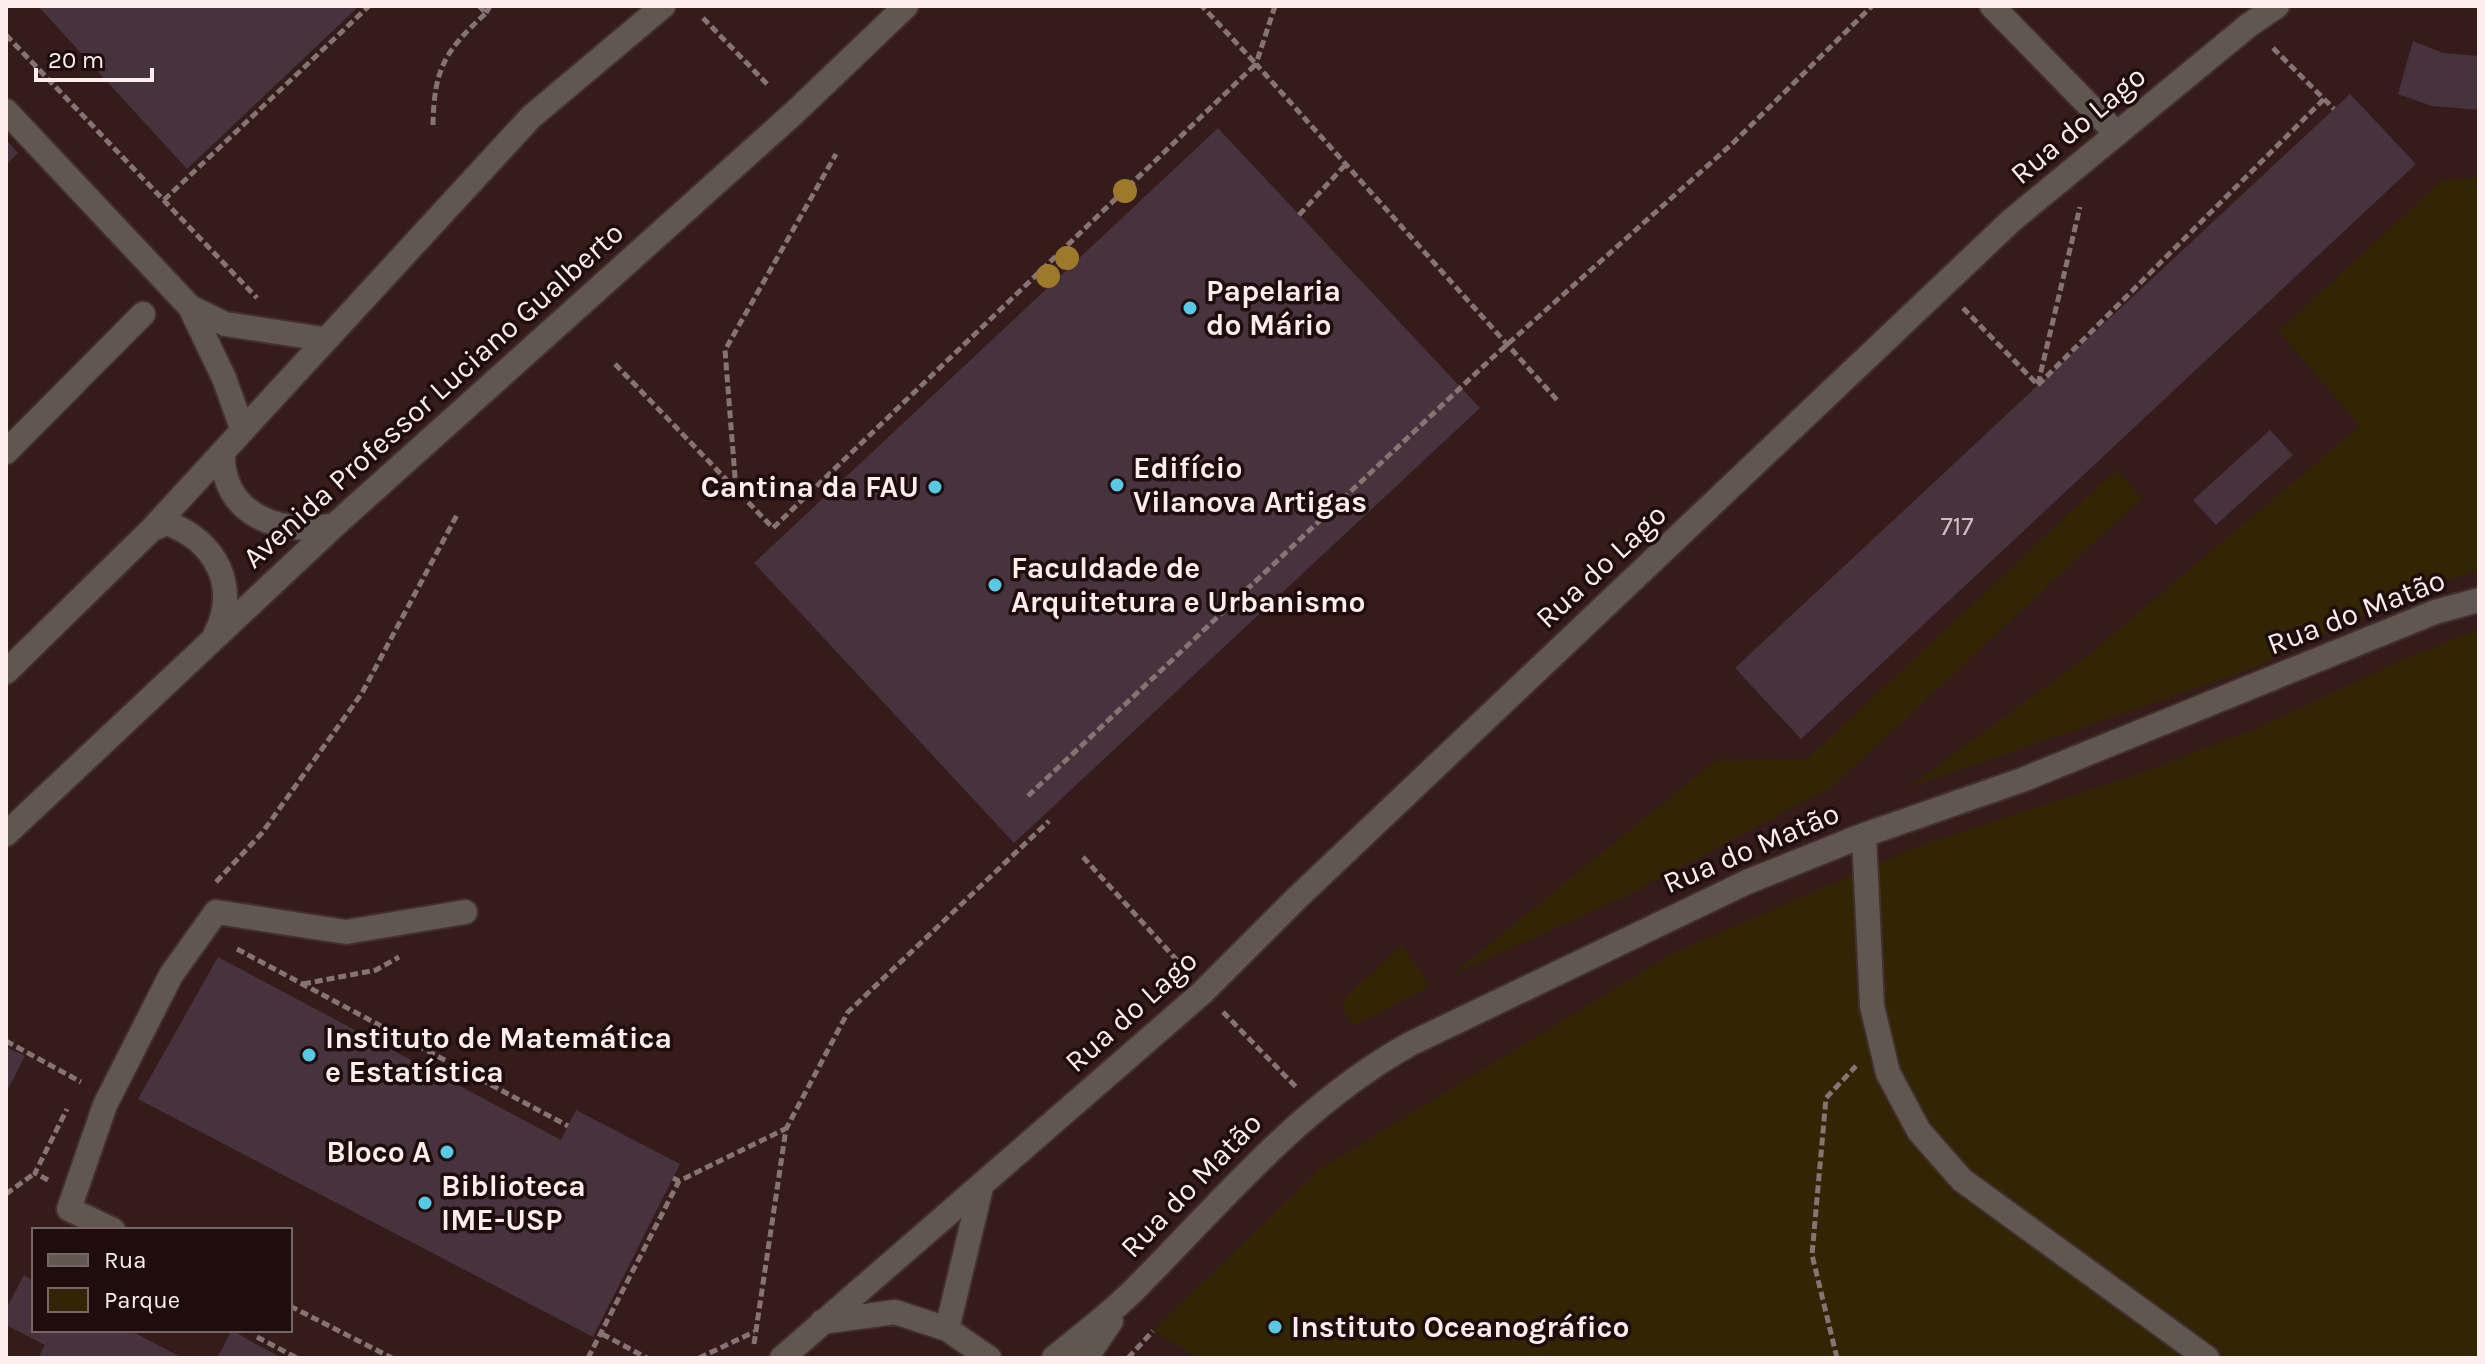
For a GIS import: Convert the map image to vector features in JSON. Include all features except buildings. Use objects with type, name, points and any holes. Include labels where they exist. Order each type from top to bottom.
[{"type":"street","points":[[6,672],[152,529],[323,339],[531,117],[663,6]]},
{"type":"street","name":"Avenida Professor Luciano Gualberto","points":[[6,834],[336,524],[794,113],[906,6]]},
{"type":"street","points":[[1992,6],[2117,134]]},
{"type":"street","name":"Rua do Lago","points":[[782,1358],[1203,992],[1298,897],[2012,220],[2249,25],[2277,6]]},
{"type":"street","points":[[6,111],[190,307],[224,378],[242,428]]},
{"type":"street","points":[[190,307],[225,324],[323,339]]},
{"type":"street","points":[[6,452],[143,314]]},
{"type":"street","points":[[223,452],[222,472],[235,497],[255,515],[281,527],[309,530],[336,524]]},
{"type":"street","points":[[152,529],[167,523],[187,530],[204,543],[217,560],[224,580],[226,601],[222,622],[212,641]]},
{"type":"street","name":"Rua do Matão","points":[[1054,1358],[1131,1293],[1235,1182],[1315,1107],[1365,1069],[1545,977],[1747,882],[1864,835],[2022,780],[2435,612],[2479,600]]},
{"type":"street","points":[[1864,835],[1872,1006],[1888,1073],[1919,1131],[1962,1180],[2207,1358]]},
{"type":"street","points":[[109,1228],[69,1209],[105,1105],[171,975],[216,912],[346,932],[465,912]]},
{"type":"street","points":[[947,1329],[981,1188]]},
{"type":"street","name":"Rua do Matão","points":[[1086,1358],[1131,1293]]},
{"type":"street","points":[[822,1322],[895,1312],[947,1329],[989,1358]]},
{"type":"path","points":[[164,200],[369,6]]},
{"type":"path","points":[[479,6],[486,13]]},
{"type":"path","points":[[433,125],[437,74],[451,49],[490,6]]},
{"type":"path","points":[[1202,6],[1557,400]]},
{"type":"path","points":[[615,364],[773,528],[1256,64],[1275,6]]},
{"type":"path","points":[[1028,796],[1506,345],[1732,144],[1872,6]]},
{"type":"path","points":[[703,18],[769,86]]},
{"type":"path","points":[[2249,25],[2334,109]]},
{"type":"path","points":[[6,35],[267,308]]},
{"type":"path","points":[[2038,385],[2324,99]]},
{"type":"path","points":[[736,491],[725,350],[836,154]]},
{"type":"path","points":[[2038,385],[2092,155]]},
{"type":"path","points":[[1299,215],[1346,164]]},
{"type":"path","points":[[1943,287],[2038,385]]},
{"type":"path","points":[[212,887],[262,833],[362,693],[458,513]]},
{"type":"path","points":[[699,1358],[754,1332],[786,1129],[848,1012],[1049,821]]},
{"type":"path","points":[[203,931],[568,1126]]},
{"type":"path","points":[[1837,1358],[1812,1255],[1826,1098],[1880,1041]]},
{"type":"path","points":[[81,1081],[89,1068]]},
{"type":"path","points":[[588,1358],[676,1180],[786,1129]]},
{"type":"path","points":[[6,1194],[35,1173]]},
{"type":"path","points":[[292,1307],[392,1358]]},
{"type":"path","points":[[1128,1358],[1153,1331]]},
{"type":"path","points":[[602,1334],[647,1358]]},
{"type":"path","points":[[257,1337],[297,1358]]},
{"type":"shaded area","points":[[6,6],[2479,6],[2479,1358],[6,1358]]},
{"type":"green space","points":[[2479,177],[2479,570],[2419,590],[2246,671],[1909,787],[2086,657],[2360,426],[2279,331],[2440,182]]},
{"type":"green space","points":[[2116,470],[2142,498],[1832,787],[1624,897],[1453,974],[1715,761],[1807,759]]},
{"type":"green space","points":[[2479,629],[2479,1358],[1198,1358],[1153,1331],[1320,1169],[1673,953],[1926,843],[2133,776],[2255,729],[2409,657]]},
{"type":"green space","points":[[1402,945],[1430,986],[1358,1024],[1348,1020],[1342,1005],[1345,998]]},
{"type":"place","name":"Papelaria do Mário","points":[[1190,308]]},
{"type":"place","name":"Edifício Vilanova Artigas","points":[[1117,485]]},
{"type":"place","name":"Cantina da FAU","points":[[935,487]]},
{"type":"place","name":"Faculdade de Arquitetura e Urbanismo","points":[[995,585]]},
{"type":"place","name":"Instituto de Matemática e Estatística","points":[[309,1055]]},
{"type":"place","name":"Bloco A","points":[[447,1152]]},
{"type":"place","name":"Biblioteca IME-USP","points":[[425,1203]]},
{"type":"place","name":"Instituto Oceanográfico","points":[[1275,1327]]}]
